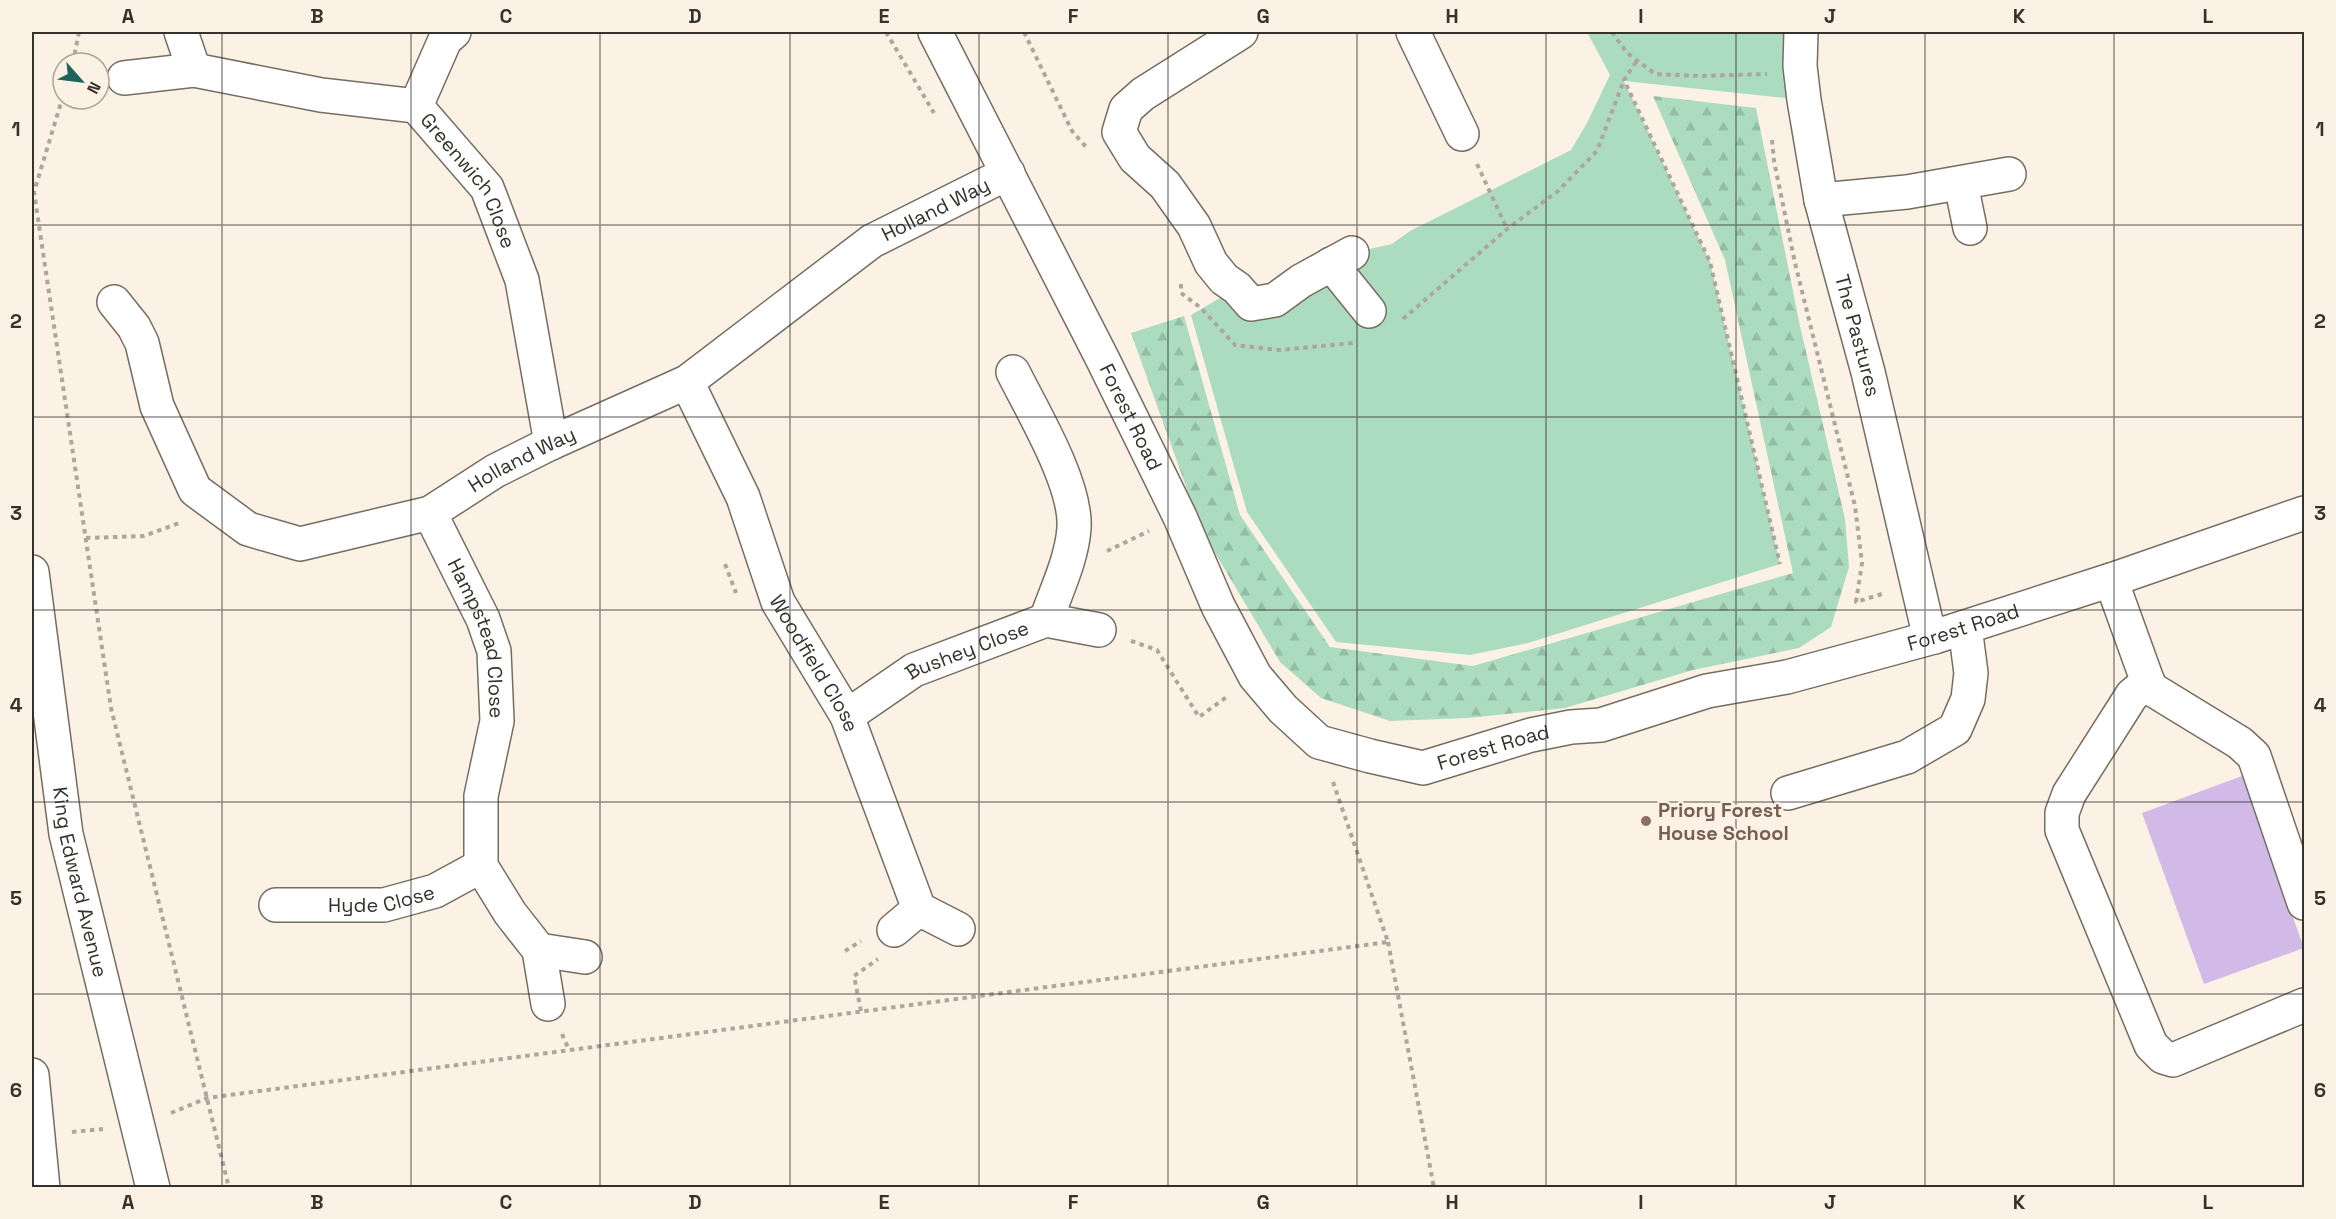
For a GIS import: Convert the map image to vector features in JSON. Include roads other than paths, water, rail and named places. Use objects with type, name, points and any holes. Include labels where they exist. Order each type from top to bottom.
[{"type":"street","points":[[181,32],[194,70]]},
{"type":"street","points":[[416,106],[445,40],[454,32]]},
{"type":"street","name":"Forest Road","points":[[935,32],[1180,517],[1218,606],[1255,676],[1282,709],[1319,742],[1423,768],[1531,735],[1571,727],[1601,725],[1707,691],[1787,677],[1934,637],[2111,580],[2304,513]]},
{"type":"street","points":[[1241,32],[1143,94],[1126,109],[1119,132],[1135,158],[1165,185],[1194,226],[1211,263],[1224,279],[1237,288],[1251,304],[1275,300],[1301,280],[1342,259],[1366,326]]},
{"type":"street","name":"The Pastures","points":[[1801,32],[1800,66],[1821,200],[1868,372],[1926,621],[1934,637]]},
{"type":"street","points":[[1415,36],[1462,134]]},
{"type":"street","name":"Greenwich Close","points":[[124,78],[194,70],[321,95],[416,106],[487,188],[522,280],[551,443]]},
{"type":"street","name":"Holland Way","points":[[114,302],[134,327],[142,343],[157,406],[195,490],[248,529],[300,544],[430,513],[495,471],[551,443],[687,382],[872,241],[1008,173]]},
{"type":"street","points":[[1821,200],[1907,192],[2009,174]]},
{"type":"street","points":[[1961,184],[1970,228]]},
{"type":"street","points":[[1013,372],[1070,493],[1074,512],[1074,530],[1046,620]]},
{"type":"street","name":"Woodfield Close","points":[[687,382],[743,497],[778,602],[847,716],[919,909]]},
{"type":"street","name":"Hampstead Close","points":[[430,513],[483,619],[494,651],[497,721],[481,796],[481,866]]},
{"type":"street","name":"King Edward Avenue","points":[[32,572],[66,834],[153,1188]]},
{"type":"street","points":[[2111,580],[2150,688],[2240,743],[2254,756],[2304,903]]},
{"type":"street","name":"Bushey Close","points":[[847,716],[914,670],[1046,620],[1099,630]]},
{"type":"street","points":[[1788,794],[1907,757],[1955,729],[1968,699],[1971,673],[1965,627]]},
{"type":"street","points":[[2148,682],[2132,695],[2069,794],[2062,813],[2062,830],[2151,1045],[2163,1057],[2173,1060],[2304,1005]]},
{"type":"street","points":[[481,866],[510,913],[539,950],[548,1004]]},
{"type":"street","name":"Hyde Close","points":[[276,905],[384,905],[435,891],[481,866]]},
{"type":"street","points":[[880,942],[919,909],[958,929]]},
{"type":"street","points":[[539,950],[585,957]]},
{"type":"street","points":[[32,1075],[43,1188]]},
{"type":"place","name":"Priory Forest House School","points":[[1646,821]]}]
